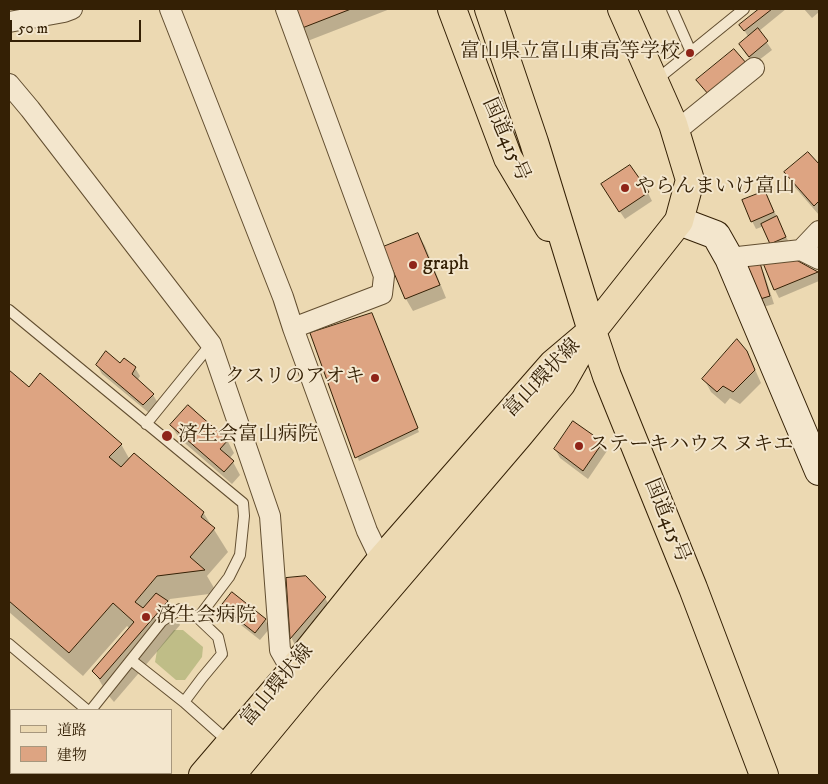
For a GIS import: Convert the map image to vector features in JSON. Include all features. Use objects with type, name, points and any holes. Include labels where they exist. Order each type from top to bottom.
[{"type":"main road","name":"国道415号","points":[[452,9],[508,158],[571,265]]},
{"type":"main road","name":"国道415号","points":[[489,9],[534,142],[607,376],[693,588],[764,775]]},
{"type":"main road","points":[[592,330],[679,221],[690,180],[675,132],[622,9]]},
{"type":"main road","name":"富山環状線","points":[[231,775],[381,560],[553,364],[592,330]]},
{"type":"main road","name":"富山環状線","points":[[203,775],[230,743],[299,677],[519,435],[561,384],[592,330]]},
{"type":"street","points":[[9,22],[72,9]]},
{"type":"street","points":[[170,9],[283,297],[367,531],[381,560]]},
{"type":"street","points":[[286,9],[384,276],[382,294],[293,328]]},
{"type":"street","points":[[675,132],[754,68]]},
{"type":"street","points":[[9,84],[211,344],[270,516],[280,650],[299,677]]},
{"type":"street","points":[[679,221],[716,235],[729,258],[819,471]]},
{"type":"street","points":[[801,250],[819,231]]},
{"type":"street","points":[[729,258],[801,250],[819,259]]},
{"type":"lane","points":[[672,9],[691,52]]},
{"type":"lane","points":[[654,82],[744,9]]},
{"type":"lane","points":[[9,310],[242,503],[244,516],[240,555],[229,578],[198,618]]},
{"type":"lane","points":[[146,424],[211,344]]},
{"type":"lane","points":[[92,709],[162,621],[180,610],[198,618],[218,637],[222,654],[184,702]]},
{"type":"lane","points":[[9,644],[85,709]]},
{"type":"lane","points":[[131,660],[184,702],[230,743]]},
{"type":"shaded area","points":[[174,630],[183,630],[203,647],[202,657],[185,680],[176,680],[155,662],[157,651]]},
{"type":"building","points":[[292,9],[351,9],[297,30]]},
{"type":"building","points":[[759,9],[772,9],[744,31],[739,25]]},
{"type":"building","points":[[758,28],[768,41],[749,57],[739,44]]},
{"type":"building","points":[[734,49],[747,64],[709,95],[696,80]]},
{"type":"building","points":[[808,152],[819,164],[819,201],[814,206],[784,172]]},
{"type":"building","name":"やらんまいけ富山","points":[[630,165],[649,192],[619,212],[601,184]]},
{"type":"building","points":[[765,191],[774,212],[751,222],[742,200]]},
{"type":"building","points":[[777,216],[786,237],[770,244],[761,224]]},
{"type":"building","points":[[418,233],[440,285],[405,299],[383,247]]},
{"type":"building","points":[[789,256],[818,272],[774,290],[763,263]]},
{"type":"building","points":[[760,263],[770,296],[757,300],[744,266]]},
{"type":"building","points":[[372,313],[418,428],[355,458],[310,333]]},
{"type":"building","points":[[737,339],[747,351],[755,370],[733,392],[723,386],[717,392],[702,379]]},
{"type":"building","points":[[106,351],[120,363],[124,358],[136,367],[132,374],[154,394],[143,405],[96,365]]},
{"type":"building","points":[[9,370],[29,387],[40,373],[122,444],[109,457],[121,467],[134,453],[204,512],[201,517],[215,528],[190,557],[205,570],[157,576],[135,602],[143,608],[156,593],[168,601],[100,679],[92,671],[134,622],[113,603],[69,653],[9,601]]},
{"type":"building","points":[[188,405],[228,440],[220,449],[234,461],[224,472],[170,425]]},
{"type":"building","name":"ステーキハウス ヌキエ","points":[[573,421],[603,442],[583,471],[554,449]]},
{"type":"building","points":[[306,576],[326,597],[290,639],[286,578]]},
{"type":"building","points":[[232,592],[266,619],[255,633],[221,606]]},
{"type":"place","name":"富山県立富山東高等学校","points":[[690,53]]},
{"type":"place","name":"やらんまいけ富山","points":[[625,188]]},
{"type":"place","name":"graph","points":[[413,265]]},
{"type":"place","name":"クスリのアオキ","points":[[375,378]]},
{"type":"place","name":"済生会富山病院","points":[[167,436]]},
{"type":"place","name":"ステーキハウス ヌキエ","points":[[579,446]]},
{"type":"place","name":"済生会病院","points":[[146,617]]}]
